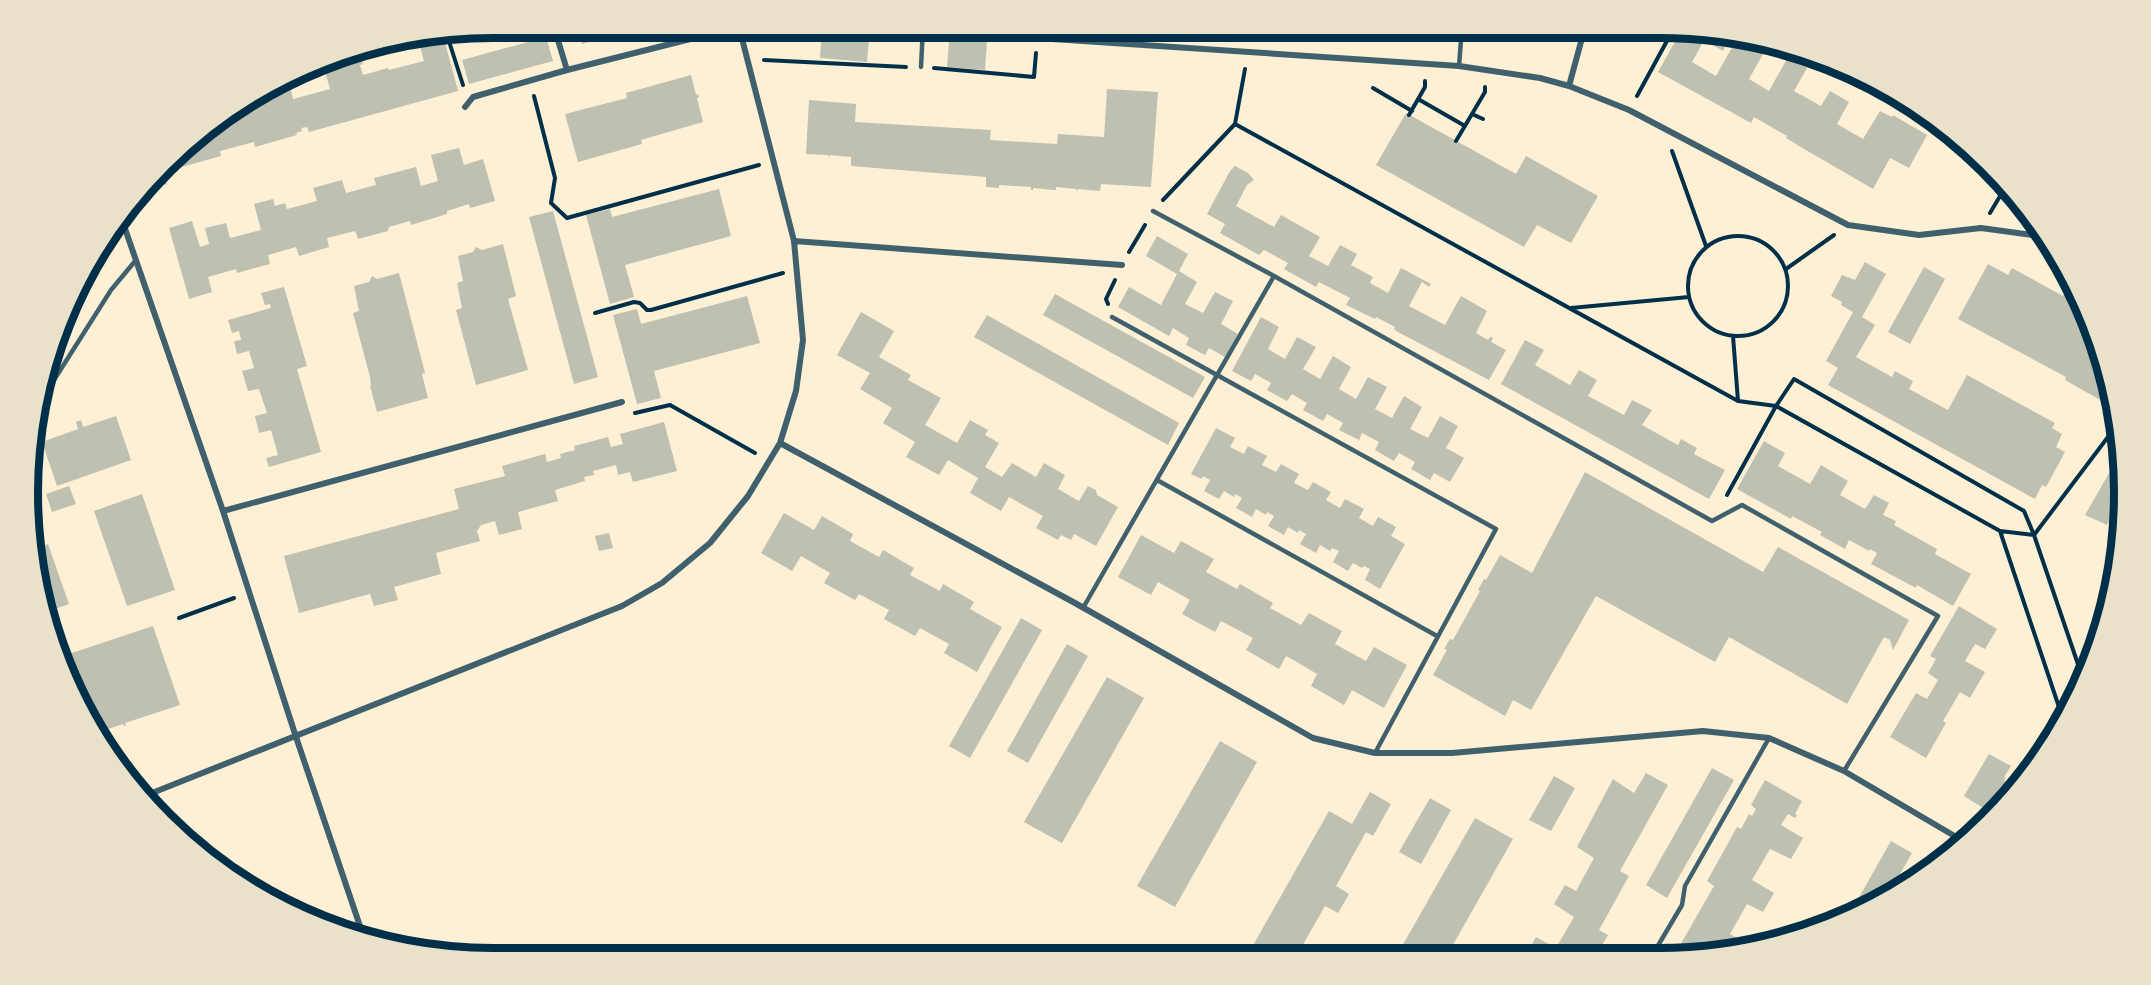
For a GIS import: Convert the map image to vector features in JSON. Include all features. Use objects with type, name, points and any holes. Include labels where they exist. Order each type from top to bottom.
[{"type":"street","points":[[557,38],[567,70]]},
{"type":"street","points":[[465,107],[473,97],[567,70],[694,38]]},
{"type":"street","points":[[151,794],[622,606],[662,583],[710,543],[748,496],[780,443],[796,391],[802,340],[794,241],[741,38]]},
{"type":"street","points":[[1037,38],[1459,66],[1540,78],[1569,86],[1629,110],[1848,225],[1919,235],[1981,228],[2033,235]]},
{"type":"street","points":[[1569,86],[1582,38]]},
{"type":"street","points":[[124,226],[223,511],[360,927]]},
{"type":"street","points":[[794,241],[1122,265]]},
{"type":"street","points":[[223,511],[622,402]]},
{"type":"street","points":[[780,443],[1083,608],[1313,738],[1375,753],[1452,753],[1703,731],[1769,738],[1844,771],[1956,837]]},
{"type":"lane","points":[[921,67],[922,38]]},
{"type":"lane","points":[[1459,66],[1461,38]]},
{"type":"lane","points":[[1153,211],[1713,521],[1742,505],[1938,616],[1844,771]]},
{"type":"lane","points":[[50,386],[111,290],[136,260]]},
{"type":"lane","points":[[1083,608],[1274,276]]},
{"type":"lane","points":[[1112,317],[1496,529],[1375,753]]},
{"type":"lane","points":[[1157,480],[1437,636]]},
{"type":"lane","points":[[1657,948],[1682,905],[1685,886],[1769,738]]},
{"type":"path","points":[[748,60],[921,67],[1034,77],[1037,38]]},
{"type":"path","points":[[1629,110],[1669,38]]},
{"type":"path","points":[[449,39],[462,85],[471,99]]},
{"type":"path","points":[[1112,317],[1106,299],[1122,265],[1153,211],[1235,124],[1247,53]]},
{"type":"path","points":[[1373,88],[1410,113],[1425,87],[1426,64]]},
{"type":"path","points":[[1456,141],[1485,92],[1486,70]]},
{"type":"path","points":[[530,81],[555,178],[551,203],[567,218],[774,161]]},
{"type":"path","points":[[1418,99],[1465,126]]},
{"type":"path","points":[[1472,114],[1483,119]]},
{"type":"path","points":[[1235,124],[1738,401],[1776,406],[2000,531],[2034,535]]},
{"type":"path","points":[[1663,128],[1706,246]]},
{"type":"path","points":[[1981,228],[2002,193]]},
{"type":"path","points":[[1786,269],[1848,225]]},
{"type":"path","points":[[1743,235],[1761,240],[1776,252],[1786,269],[1787,298],[1777,316],[1761,330],[1748,335],[1733,336],[1721,333],[1700,319],[1689,297],[1688,278],[1694,260],[1706,246],[1723,237],[1743,235]]},
{"type":"path","points":[[596,313],[634,302],[651,310],[796,269]]},
{"type":"path","points":[[1570,308],[1689,297]]},
{"type":"path","points":[[1733,336],[1738,401]]},
{"type":"path","points":[[1713,521],[1776,406],[1794,380],[2024,511],[2079,666]]},
{"type":"path","points":[[622,402],[634,413],[670,405],[769,460]]},
{"type":"path","points":[[2034,535],[2110,435]]},
{"type":"path","points":[[2000,531],[2059,708]]},
{"type":"path","points":[[179,618],[249,593]]},
{"type":"building","points":[[546,38],[553,61],[469,84],[462,60]]},
{"type":"building","points":[[581,38],[604,38],[582,44]]},
{"type":"building","points":[[821,38],[869,38],[867,62],[820,58]]},
{"type":"building","points":[[949,38],[987,38],[985,70],[947,67]]},
{"type":"building","points":[[1677,38],[1727,43],[1723,51],[1706,41],[1704,44],[1703,42],[1692,62],[1716,76],[1734,44],[1747,46],[1765,50],[1749,79],[1769,91],[1788,57],[1807,68],[1794,91],[1821,106],[1830,91],[1849,102],[1837,124],[1863,139],[1880,111],[1892,117],[1893,115],[1927,135],[1909,168],[1890,158],[1873,189],[1754,117],[1751,123],[1658,72]]},
{"type":"building","points":[[444,40],[458,91],[309,132],[307,127],[301,128],[302,131],[296,133],[297,135],[255,147],[254,142],[220,151],[221,156],[172,170],[192,150],[240,114],[290,85],[293,99],[330,89],[324,70],[358,58],[363,64],[360,65],[363,75],[424,61],[419,43]]},
{"type":"building","points":[[691,75],[696,95],[698,94],[703,122],[641,140],[642,144],[578,162],[565,114],[627,98],[626,93]]},
{"type":"building","points":[[1107,89],[1158,92],[1151,187],[1101,184],[1100,191],[1078,189],[1077,191],[1056,187],[1056,190],[1033,188],[1031,190],[1031,187],[999,185],[999,188],[986,187],[986,177],[851,166],[851,157],[806,154],[809,100],[856,104],[855,122],[991,130],[990,140],[1057,144],[1058,134],[1104,137]]},
{"type":"building","points":[[1406,113],[1516,174],[1526,156],[1598,196],[1571,243],[1537,225],[1524,247],[1376,165]]},
{"type":"building","points":[[459,148],[464,165],[483,159],[495,201],[470,208],[469,204],[447,211],[447,214],[411,225],[410,221],[389,227],[388,231],[358,239],[355,231],[327,238],[329,247],[299,256],[296,247],[268,255],[270,264],[237,273],[236,269],[208,277],[212,292],[189,299],[169,228],[192,221],[200,247],[209,244],[205,228],[226,223],[230,238],[261,230],[254,204],[273,199],[275,206],[285,203],[287,209],[317,201],[313,188],[342,180],[346,193],[376,185],[374,178],[416,167],[421,186],[438,181],[431,155]]},
{"type":"building","points":[[1235,166],[1248,173],[1254,180],[1247,185],[1236,206],[1274,227],[1281,215],[1320,237],[1309,256],[1328,266],[1340,245],[1357,254],[1351,265],[1373,277],[1370,283],[1388,293],[1401,268],[1431,284],[1429,287],[1422,282],[1409,306],[1445,325],[1461,296],[1487,311],[1476,333],[1488,340],[1490,337],[1493,338],[1491,342],[1506,350],[1489,380],[1398,332],[1394,329],[1395,327],[1376,317],[1375,319],[1346,305],[1350,298],[1319,282],[1316,287],[1284,269],[1288,263],[1264,250],[1259,255],[1220,233],[1225,224],[1207,214]]},
{"type":"building","points":[[165,177],[167,184],[155,187]]},
{"type":"building","points":[[719,189],[731,236],[625,265],[634,297],[610,304],[586,215],[610,209],[612,217]]},
{"type":"building","points":[[553,211],[598,377],[574,384],[529,217]]},
{"type":"building","points":[[1157,236],[1188,254],[1179,271],[1197,282],[1185,304],[1203,313],[1215,292],[1233,301],[1221,324],[1238,334],[1225,357],[1209,348],[1205,355],[1186,345],[1189,338],[1173,328],[1169,336],[1118,307],[1129,287],[1161,305],[1177,274],[1146,256]]},
{"type":"building","points":[[503,244],[516,296],[508,299],[528,370],[476,385],[456,310],[462,308],[457,283],[463,281],[458,256],[473,252],[476,247],[482,250]]},
{"type":"building","points":[[1865,262],[1886,274],[1862,317],[1875,325],[1856,357],[1892,377],[1895,371],[1913,381],[1909,389],[1948,410],[1967,375],[2055,423],[2052,428],[2062,434],[2056,447],[2065,452],[2046,487],[2042,485],[2035,499],[1828,385],[1838,368],[1826,361],[1853,312],[1831,296],[1842,275],[1855,280]]},
{"type":"building","points":[[1988,264],[2008,275],[2012,268],[2063,296],[2067,290],[2089,346],[2105,403],[2065,380],[2066,377],[1958,319]]},
{"type":"building","points":[[1924,267],[1945,279],[1910,344],[1888,332]]},
{"type":"building","points":[[399,273],[425,373],[422,374],[428,398],[377,412],[353,313],[359,311],[354,286],[369,282],[372,276],[377,279]]},
{"type":"building","points":[[284,287],[307,366],[297,369],[321,452],[269,467],[266,458],[278,455],[271,430],[259,433],[255,416],[267,413],[259,389],[248,391],[242,371],[254,368],[249,351],[237,354],[234,341],[241,340],[239,331],[232,333],[228,320],[271,308],[270,304],[265,305],[261,293]]},
{"type":"building","points":[[1055,294],[1205,377],[1193,398],[1043,315]]},
{"type":"building","points":[[747,296],[760,343],[654,371],[661,398],[637,404],[613,315],[637,309],[641,324]]},
{"type":"building","points":[[861,312],[894,331],[879,357],[911,375],[908,380],[941,398],[925,425],[957,443],[970,420],[988,430],[985,435],[999,443],[985,467],[1002,477],[1012,463],[1036,477],[1044,463],[1065,475],[1058,489],[1079,501],[1088,486],[1096,490],[1097,495],[1118,507],[1096,546],[1074,534],[1071,540],[1061,535],[1058,540],[1036,528],[1043,516],[1009,497],[1001,511],[970,493],[978,478],[948,460],[939,475],[906,457],[915,442],[883,423],[892,408],[860,389],[870,373],[837,355]]},
{"type":"building","points":[[987,315],[1179,423],[1168,445],[974,337]]},
{"type":"building","points":[[1261,317],[1279,327],[1268,349],[1285,359],[1297,337],[1316,347],[1303,369],[1320,379],[1333,356],[1351,367],[1339,389],[1356,399],[1368,377],[1387,387],[1375,409],[1392,418],[1404,396],[1422,407],[1410,429],[1428,438],[1440,416],[1458,426],[1446,448],[1464,458],[1450,482],[1434,473],[1430,480],[1411,469],[1415,462],[1399,453],[1394,461],[1375,450],[1379,442],[1362,433],[1359,440],[1339,430],[1343,423],[1327,414],[1323,421],[1303,410],[1307,403],[1292,394],[1287,401],[1267,390],[1271,383],[1255,374],[1251,381],[1232,371]]},
{"type":"building","points":[[1525,340],[1544,350],[1535,365],[1570,385],[1579,370],[1597,380],[1588,396],[1624,415],[1632,400],[1652,410],[1642,425],[1678,445],[1681,439],[1697,448],[1694,454],[1725,470],[1709,499],[1501,384]]},
{"type":"building","points":[[116,416],[131,460],[57,486],[42,442],[78,429],[76,422],[81,420],[83,427]]},
{"type":"building","points":[[664,422],[677,471],[633,482],[630,472],[618,475],[616,465],[593,471],[594,475],[584,477],[585,481],[555,490],[558,501],[518,512],[522,529],[499,535],[495,521],[481,525],[477,531],[480,541],[436,553],[441,574],[394,587],[398,600],[374,606],[370,594],[299,613],[284,556],[459,509],[454,489],[505,476],[502,466],[545,454],[547,462],[561,458],[560,454],[575,450],[574,446],[608,437],[611,447],[623,444],[620,434]]},
{"type":"building","points":[[1216,428],[1235,438],[1230,447],[1244,454],[1248,446],[1267,456],[1262,465],[1276,472],[1281,464],[1299,474],[1294,483],[1308,490],[1313,482],[1331,492],[1326,500],[1340,508],[1345,499],[1364,509],[1359,518],[1373,526],[1378,517],[1396,527],[1391,536],[1405,544],[1380,589],[1365,580],[1370,569],[1353,563],[1348,571],[1333,562],[1339,551],[1332,548],[1330,551],[1320,545],[1316,553],[1300,544],[1306,534],[1299,530],[1298,533],[1288,527],[1284,535],[1268,526],[1274,516],[1267,512],[1266,515],[1256,509],[1252,517],[1236,508],[1242,498],[1235,494],[1234,497],[1224,491],[1219,499],[1204,491],[1210,480],[1191,474]]},
{"type":"building","points":[[1764,441],[1785,453],[1778,466],[1810,484],[1821,465],[1848,481],[1840,495],[1865,509],[1874,495],[1889,503],[1883,515],[1896,521],[1894,525],[1937,549],[1935,554],[1971,574],[1953,606],[1917,585],[1916,588],[1871,564],[1877,553],[1870,549],[1869,551],[1849,540],[1845,549],[1820,535],[1822,532],[1792,516],[1791,519],[1737,489]]},
{"type":"building","points":[[2113,466],[2113,513],[2107,525],[2085,515]]},
{"type":"building","points":[[1585,472],[1763,572],[1778,547],[1909,620],[1893,650],[1890,640],[1884,637],[1847,704],[1729,637],[1715,662],[1596,596],[1531,710],[1513,700],[1505,716],[1433,675],[1447,650],[1444,649],[1450,639],[1453,640],[1480,591],[1478,590],[1484,579],[1486,580],[1500,555],[1532,573]]},
{"type":"building","points":[[69,486],[76,504],[52,512],[46,494]]},
{"type":"building","points":[[142,494],[175,590],[127,606],[94,511]]},
{"type":"building","points":[[784,513],[814,530],[822,516],[853,534],[850,541],[879,557],[883,550],[914,568],[910,575],[940,591],[943,584],[974,602],[970,609],[1002,627],[977,672],[944,653],[949,644],[920,628],[915,636],[884,619],[889,610],[859,594],[855,600],[824,583],[830,573],[801,556],[792,571],[761,553]]},
{"type":"building","points":[[38,517],[43,533],[39,534]]},
{"type":"building","points":[[609,533],[613,548],[599,551],[595,536]]},
{"type":"building","points":[[1141,535],[1174,553],[1181,541],[1214,559],[1206,572],[1237,589],[1240,584],[1273,603],[1270,608],[1301,625],[1309,613],[1342,631],[1335,644],[1366,661],[1374,647],[1407,665],[1384,708],[1352,690],[1344,705],[1311,686],[1317,674],[1286,656],[1279,669],[1246,650],[1253,638],[1221,621],[1215,632],[1182,614],[1190,600],[1158,582],[1151,595],[1118,577]]},
{"type":"building","points":[[48,544],[69,604],[53,610],[46,581],[40,547]]},
{"type":"building","points":[[1959,606],[1997,629],[1985,649],[1975,644],[1965,661],[1985,672],[1970,698],[1960,692],[1943,721],[1946,723],[1926,758],[1890,737],[1916,693],[1927,699],[1938,680],[1928,673],[1936,659],[1930,656]]},
{"type":"building","points":[[1021,618],[1042,630],[970,758],[949,746]]},
{"type":"building","points":[[153,626],[180,705],[125,723],[126,726],[123,724],[105,730],[84,694],[68,654]]},
{"type":"building","points":[[1067,644],[1088,656],[1028,763],[1007,751]]},
{"type":"building","points":[[1107,677],[1144,698],[1062,843],[1024,822]]},
{"type":"building","points":[[1220,741],[1257,762],[1175,907],[1137,886]]},
{"type":"building","points":[[1989,754],[2011,766],[2004,777],[2006,778],[2004,780],[2009,783],[1985,809],[1964,796]]},
{"type":"building","points":[[1712,768],[1734,780],[1667,898],[1646,885]]},
{"type":"building","points":[[1646,773],[1668,785],[1620,871],[1629,876],[1599,930],[1608,935],[1600,948],[1556,948],[1574,917],[1554,904],[1565,885],[1576,891],[1594,858],[1577,847],[1613,779],[1634,793]]},
{"type":"building","points":[[1554,776],[1575,788],[1551,831],[1529,820]]},
{"type":"building","points":[[1765,780],[1802,801],[1795,818],[1788,814],[1781,825],[1803,838],[1791,859],[1770,849],[1752,880],[1774,893],[1763,912],[1747,904],[1730,934],[1741,940],[1679,947],[1714,886],[1707,881],[1737,827],[1741,829],[1749,814],[1752,816],[1756,809],[1751,805]]},
{"type":"building","points":[[1370,792],[1391,804],[1373,836],[1366,832],[1336,886],[1349,894],[1338,913],[1325,906],[1301,948],[1252,948],[1329,811],[1352,824]]},
{"type":"building","points":[[1430,798],[1451,810],[1421,864],[1399,852]]},
{"type":"building","points":[[1475,818],[1513,839],[1451,948],[1401,948]]},
{"type":"building","points":[[1891,841],[1912,853],[1897,880],[1856,903]]},
{"type":"building","points":[[1536,937],[1556,948],[1530,948]]}]
